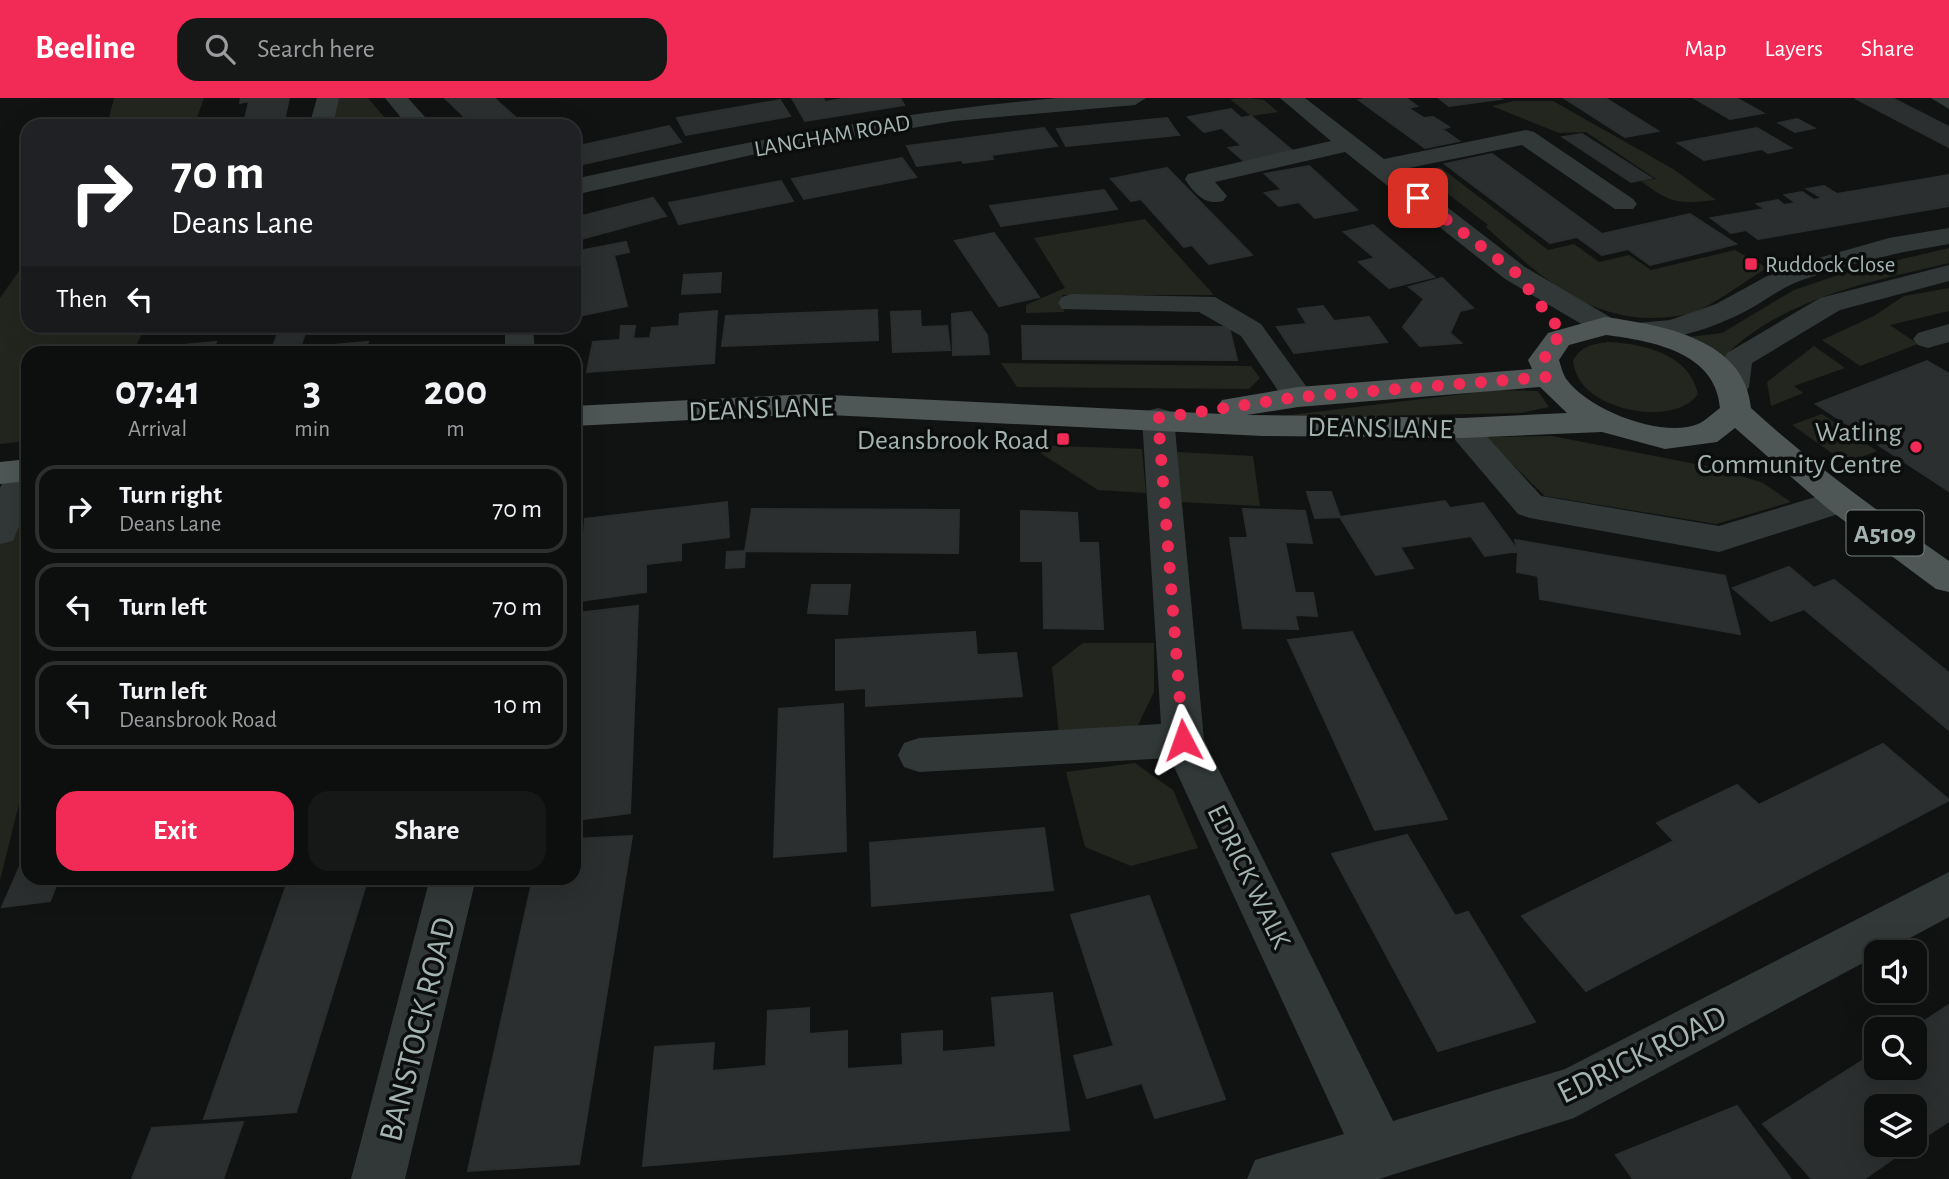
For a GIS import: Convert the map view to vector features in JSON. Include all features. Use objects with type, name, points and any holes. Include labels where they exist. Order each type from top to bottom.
[{"type":"main road","points":[[1605,326],[1668,338],[1695,351],[1718,368],[1735,399],[1729,422],[1709,433],[1688,438],[1643,436],[1601,422],[1572,405],[1547,377],[1543,358],[1563,334],[1605,326]]},
{"type":"main road","name":"DEANS LANE","points":[[1158,418],[1298,397],[1547,377]]},
{"type":"main road","name":"A5109","points":[[1735,399],[1775,450],[1949,579]]},
{"type":"main road","name":"DEANS LANE","points":[[581,416],[809,404],[1158,418],[1263,426],[1462,428],[1601,422]]},
{"type":"main road","name":"A5109","points":[[1688,438],[1769,459],[1832,494]]},
{"type":"street","points":[[323,119],[328,98]]},
{"type":"street","points":[[396,98],[415,119]]},
{"type":"street","name":"LANGHAM ROAD","points":[[581,185],[948,106],[1135,98]]},
{"type":"street","points":[[1291,98],[1516,273],[1605,326]]},
{"type":"street","points":[[1942,98],[1949,102]]},
{"type":"street","points":[[1380,167],[1526,137],[1624,204]]},
{"type":"street","points":[[1214,196],[1196,179],[1350,144]]},
{"type":"street","points":[[1637,330],[1673,329],[1726,310],[1790,275],[1889,246],[1949,236]]},
{"type":"street","points":[[1516,273],[1563,334]]},
{"type":"street","points":[[1735,399],[1738,359],[1830,304],[1949,273]]},
{"type":"street","points":[[1072,303],[1205,303],[1251,330],[1298,397]]},
{"type":"street","name":"EDRICK WALK","points":[[1158,418],[1183,740],[1380,1152]]},
{"type":"street","points":[[1462,428],[1530,506],[1719,539],[1832,494]]},
{"type":"street","points":[[0,532],[17,471]]},
{"type":"street","points":[[919,755],[1183,740]]},
{"type":"street","name":"BANSTOCK ROAD","points":[[378,1179],[451,885]]},
{"type":"street","name":"EDRICK ROAD","points":[[1274,1179],[1380,1152],[1574,1092],[1949,893]]},
{"type":"shaded area","points":[[114,98],[204,98],[196,119],[109,119]]},
{"type":"shaded area","points":[[338,98],[368,98],[386,119],[333,119]]},
{"type":"shaded area","points":[[1230,99],[1264,100],[1278,112],[1251,116]]},
{"type":"shaded area","points":[[1514,101],[1553,101],[1673,169],[1716,200],[1684,202],[1668,198],[1641,181],[1656,179],[1586,132],[1559,133],[1492,106]]},
{"type":"shaded area","points":[[1440,167],[1548,250],[1574,244],[1599,262],[1629,255],[1651,270],[1735,250],[1767,268],[1716,301],[1688,314],[1656,318],[1628,316],[1601,309],[1576,298],[1530,266],[1486,227],[1488,225],[1420,172]]},
{"type":"shaded area","points":[[1145,219],[1214,295],[1062,295],[1064,312],[1026,313],[1026,305],[1065,288],[1034,238]]},
{"type":"shaded area","points":[[1949,248],[1949,263],[1859,285],[1799,307],[1746,338],[1723,358],[1689,337],[1722,333],[1794,290],[1847,272]]},
{"type":"shaded area","points":[[21,268],[21,333],[142,333],[136,346],[21,346],[21,442],[0,444],[0,298]]},
{"type":"shaded area","points":[[1949,288],[1949,311],[1890,325],[1918,344],[1860,366],[1822,340],[1874,316],[1904,296]]},
{"type":"shaded area","points":[[1608,342],[1636,345],[1675,360],[1693,380],[1698,394],[1687,404],[1672,410],[1654,412],[1635,411],[1600,399],[1587,389],[1578,377],[1573,361],[1588,347]]},
{"type":"shaded area","points":[[1814,346],[1845,368],[1794,386],[1803,393],[1771,406],[1767,382]]},
{"type":"shaded area","points":[[1001,363],[1251,366],[1260,378],[1249,389],[1017,387]]},
{"type":"shaded area","points":[[1496,390],[1538,391],[1549,407],[1521,413],[1266,418]]},
{"type":"shaded area","points":[[1822,414],[1877,451],[1846,463],[1792,425]]},
{"type":"shaded area","points":[[1552,436],[1716,468],[1763,483],[1791,502],[1716,524],[1545,496],[1484,437]]},
{"type":"shaded area","points":[[1028,445],[1142,449],[1146,493],[1098,490]]},
{"type":"shaded area","points":[[1177,452],[1253,456],[1260,506],[1180,502]]},
{"type":"shaded area","points":[[21,504],[21,796],[0,880],[0,505]]},
{"type":"shaded area","points":[[1083,643],[1154,643],[1154,692],[1136,729],[1059,734],[1052,667]]},
{"type":"shaded area","points":[[1135,763],[1173,790],[1198,848],[1131,866],[1085,847],[1066,772]]},
{"type":"building","points":[[241,98],[289,98],[284,119],[245,119],[249,101],[240,103]]},
{"type":"building","points":[[445,98],[494,98],[517,119],[467,119]]},
{"type":"building","points":[[792,98],[823,98],[825,102],[848,98],[900,98],[904,105],[805,121]]},
{"type":"building","points":[[1406,98],[1417,106],[1408,108],[1424,118],[1433,117],[1449,127],[1442,129],[1459,141],[1425,148],[1359,100]]},
{"type":"building","points":[[1439,98],[1499,98],[1501,99],[1449,106]]},
{"type":"building","points":[[1564,98],[1605,98],[1658,131],[1625,137]]},
{"type":"building","points":[[1694,98],[1736,98],[1763,113],[1730,119]]},
{"type":"building","points":[[1855,98],[1892,98],[1949,127],[1949,147]]},
{"type":"building","points":[[780,100],[790,116],[686,135],[677,118]]},
{"type":"building","points":[[1231,109],[1241,118],[1251,116],[1294,152],[1245,162],[1229,148],[1242,146],[1222,128],[1204,132],[1188,117]]},
{"type":"building","points":[[1167,118],[1179,135],[1066,146],[1057,129]]},
{"type":"building","points":[[1797,119],[1814,128],[1795,132],[1779,123]]},
{"type":"building","points":[[669,126],[681,142],[581,164],[581,145]]},
{"type":"building","points":[[1044,128],[1057,146],[991,155],[993,159],[963,163],[962,160],[917,166],[907,146]]},
{"type":"building","points":[[1757,128],[1791,148],[1768,153],[1762,149],[1704,160],[1678,143]]},
{"type":"building","points":[[1582,134],[1651,178],[1631,182],[1563,137]]},
{"type":"building","points":[[1492,154],[1602,234],[1690,214],[1736,244],[1650,265],[1628,249],[1602,255],[1577,237],[1550,243],[1445,164]]},
{"type":"building","points":[[902,158],[916,177],[804,199],[792,179]]},
{"type":"building","points":[[1309,166],[1357,210],[1315,218],[1299,202],[1279,206],[1265,193],[1282,190],[1265,174]]},
{"type":"building","points":[[1167,168],[1252,255],[1209,264],[1192,245],[1184,247],[1141,199],[1131,201],[1111,179]]},
{"type":"building","points":[[1949,175],[1949,206],[1758,239],[1746,230],[1731,233],[1711,218],[1765,209],[1757,204],[1778,200],[1784,205],[1796,203],[1785,195],[1802,192],[1814,200],[1822,198],[1807,189],[1824,186],[1837,194]]},
{"type":"building","points":[[781,181],[793,201],[679,224],[669,203]]},
{"type":"building","points":[[1104,190],[1117,209],[1001,226],[990,206]]},
{"type":"building","points":[[653,198],[666,216],[581,239],[581,216]]},
{"type":"building","points":[[1373,225],[1434,277],[1389,288],[1359,262],[1375,258],[1344,232]]},
{"type":"building","points":[[994,233],[1039,297],[999,306],[955,241]]},
{"type":"building","points":[[626,242],[629,252],[614,255],[627,306],[583,315],[581,251]]},
{"type":"building","points":[[721,273],[720,292],[682,294],[684,275]]},
{"type":"building","points":[[1442,278],[1473,308],[1460,311],[1450,333],[1461,343],[1420,346],[1403,327],[1424,299],[1409,287]]},
{"type":"building","points":[[1323,306],[1334,321],[1369,317],[1387,342],[1294,353],[1277,327],[1307,324],[1298,309]]},
{"type":"building","points":[[877,310],[878,340],[722,346],[726,316]]},
{"type":"building","points":[[717,311],[714,363],[587,372],[593,342],[620,340],[621,326],[635,326],[633,339],[650,338],[652,328],[679,326],[680,314]]},
{"type":"building","points":[[920,311],[921,327],[947,326],[950,350],[893,352],[891,312]]},
{"type":"building","points":[[971,312],[987,335],[989,354],[953,355],[952,314]]},
{"type":"building","points":[[1022,326],[1229,327],[1237,360],[1023,359]]},
{"type":"building","points":[[278,333],[305,333],[301,346],[273,346]]},
{"type":"building","points":[[216,342],[214,346],[174,346]]},
{"type":"building","points":[[368,342],[367,346],[323,346]]},
{"type":"building","name":"Watling Community Centre","points":[[1927,361],[1949,374],[1949,491],[1816,404]]},
{"type":"building","points":[[1307,492],[1331,492],[1340,517],[1315,518]]},
{"type":"building","points":[[1445,501],[1450,508],[1483,503],[1518,551],[1485,556],[1471,536],[1400,547],[1413,568],[1376,575],[1340,517]]},
{"type":"building","points":[[727,502],[729,537],[681,543],[681,560],[646,564],[646,592],[581,601],[585,519]]},
{"type":"building","points":[[752,509],[959,510],[958,553],[745,551]]},
{"type":"building","points":[[1243,509],[1305,511],[1312,543],[1285,542],[1295,593],[1313,593],[1317,616],[1295,615],[1298,629],[1243,628],[1230,538],[1248,538]]},
{"type":"building","points":[[1021,511],[1077,513],[1079,543],[1098,543],[1103,629],[1044,628],[1043,561],[1021,561]]},
{"type":"building","points":[[1515,540],[1725,576],[1740,634],[1540,599],[1538,576],[1517,572],[1518,551]]},
{"type":"building","points":[[745,551],[744,567],[726,568],[727,552]]},
{"type":"building","points":[[1789,567],[1814,588],[1834,580],[1949,673],[1949,730],[1804,609],[1771,621],[1733,588]]},
{"type":"building","points":[[812,585],[850,585],[847,614],[808,613]]},
{"type":"building","points":[[638,606],[630,813],[581,819],[581,613]]},
{"type":"building","points":[[975,632],[977,655],[1016,653],[1022,696],[866,706],[866,688],[836,690],[836,640]]},
{"type":"building","points":[[1352,632],[1447,819],[1375,830],[1288,640]]},
{"type":"building","points":[[843,704],[846,851],[774,857],[779,709]]},
{"type":"building","points":[[1883,744],[1949,800],[1586,991],[1522,916],[1674,841],[1657,823],[1737,785],[1759,805]]},
{"type":"building","points":[[1044,828],[1053,890],[872,906],[870,843]]},
{"type":"building","points":[[1407,835],[1455,916],[1468,912],[1535,1022],[1438,1051],[1332,854]]},
{"type":"building","points":[[632,836],[579,1164],[468,1171],[531,885],[581,885],[581,839]]},
{"type":"building","points":[[21,864],[21,885],[56,885],[50,901],[2,907]]},
{"type":"building","points":[[366,885],[296,1112],[204,1119],[286,887]]},
{"type":"building","points":[[1149,896],[1225,1099],[1155,1118],[1142,1083],[1087,1098],[1074,1056],[1114,1046],[1071,915]]},
{"type":"building","points":[[1052,993],[1069,1130],[643,1166],[655,1047],[714,1043],[712,1071],[766,1066],[768,1011],[809,1008],[809,1034],[847,1031],[847,1069],[903,1065],[902,1034],[942,1031],[942,1052],[996,1047],[992,998]]},
{"type":"building","points":[[1949,1005],[1949,1121],[1927,1135],[1927,1094],[1864,1094],[1864,1157],[1895,1157],[1864,1179],[1812,1179],[1763,1124],[1864,1060],[1864,1080],[1927,1080],[1927,1019]]},
{"type":"building","points":[[1737,1106],[1791,1179],[1633,1179],[1616,1155]]},
{"type":"building","points":[[243,1122],[223,1179],[132,1179],[152,1128]]},
{"type":"place","name":"Ruddock Close","points":[[1751,264]]},
{"type":"place","name":"Deansbrook Road","points":[[1063,439]]},
{"type":"place","name":"Watling Community Centre","points":[[1916,447]]},
{"type":"route","points":[[1183,740],[1158,418],[1298,397],[1547,377],[1543,358],[1548,347],[1563,334],[1516,273],[1418,198]]}]
